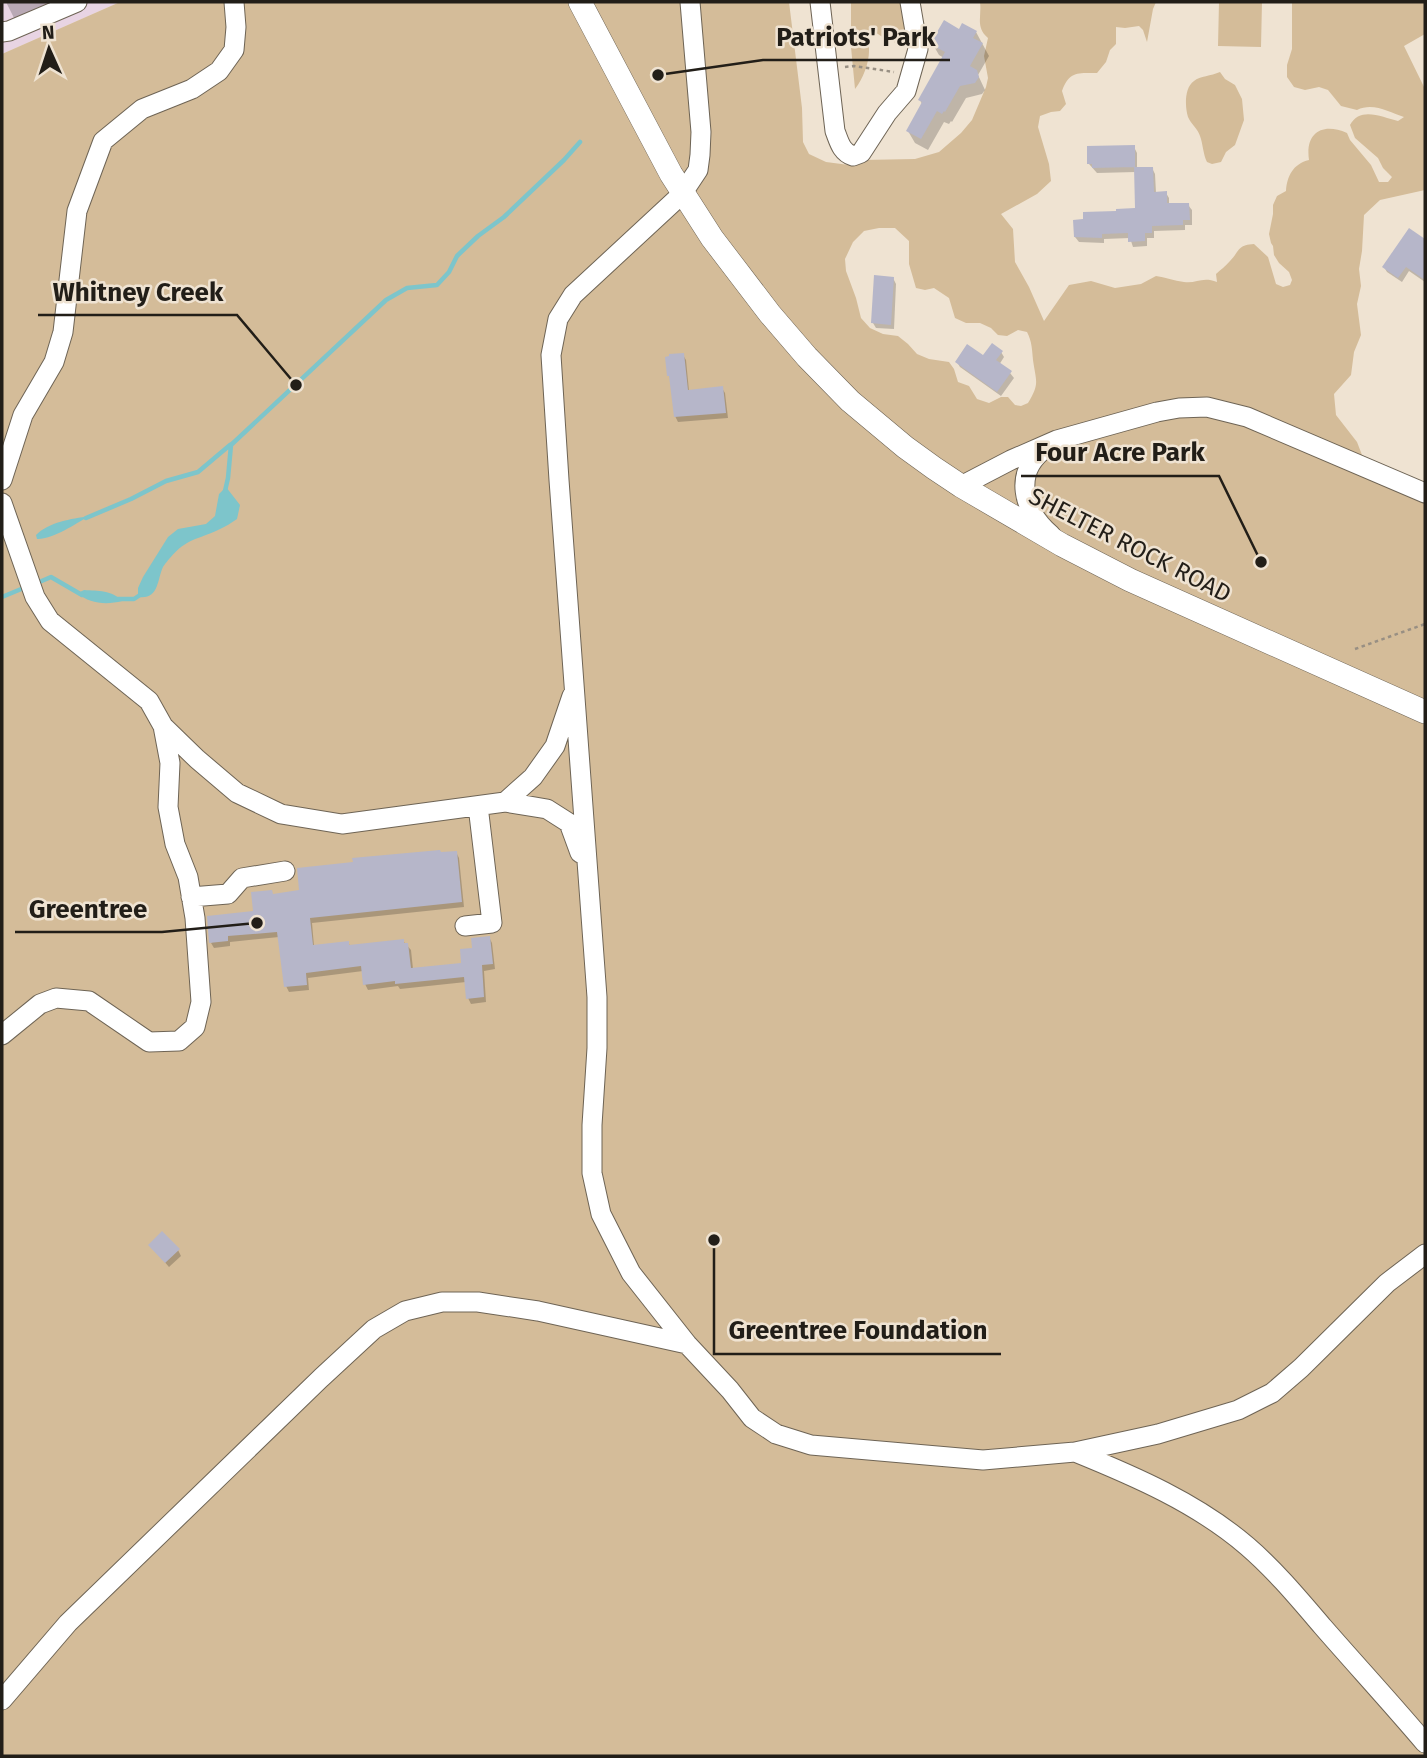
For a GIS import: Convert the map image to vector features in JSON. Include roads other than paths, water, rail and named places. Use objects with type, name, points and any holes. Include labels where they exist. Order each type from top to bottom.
[{"type":"main road","name":"SHELTER ROCK ROAD","points":[[580,2],[682,194],[770,314],[807,358],[850,401],[905,447],[961,486],[1062,545],[1130,579],[1425,712]]},
{"type":"street","points":[[2,32],[77,2]]},
{"type":"street","points":[[2,480],[23,415],[54,362],[63,332],[77,211],[103,141],[142,109],[192,89],[219,71],[234,50],[234,2]]},
{"type":"street","points":[[690,2],[701,121],[698,170],[682,194],[573,295],[558,318],[551,355],[597,997],[592,1173],[601,1214],[631,1273],[687,1344],[752,1418],[776,1434],[811,1445],[983,1460],[1075,1452],[1158,1434],[1238,1410],[1272,1393],[1387,1283],[1424,1256]]},
{"type":"street","points":[[820,2],[835,131],[846,154],[853,156],[861,153],[887,113],[906,91],[918,49],[910,2]]},
{"type":"street","points":[[961,486],[1057,440],[1157,412],[1207,407],[1247,417],[1425,494]]},
{"type":"street","points":[[1057,440],[1030,464],[1025,479],[1025,494],[1036,520],[1062,545]]},
{"type":"street","points":[[2,503],[35,597],[50,621],[149,701],[163,726],[237,793],[281,814],[342,824],[505,802],[547,808],[569,823],[588,876]]},
{"type":"street","points":[[505,802],[533,777],[555,746],[574,688]]},
{"type":"street","points":[[2,1035],[40,1004],[56,998],[89,1000],[149,1042],[179,1041],[195,1027],[201,1002],[195,918],[188,877],[175,844],[169,807],[170,763],[163,726]]},
{"type":"street","points":[[465,926],[492,923],[478,806]]},
{"type":"street","points":[[191,897],[228,894],[242,878],[285,870]]},
{"type":"street","points":[[5,1688],[68,1623],[321,1378],[374,1329],[405,1311],[442,1302],[478,1302],[538,1311],[687,1344]]},
{"type":"street","points":[[1075,1452],[1170,1495],[1216,1523],[1246,1546],[1283,1581],[1425,1743]]},
{"type":"water","points":[[226,487],[240,505],[237,519],[221,529],[192,540],[176,551],[164,566],[154,592],[138,597],[138,588],[143,577],[168,537],[178,529],[206,524],[215,516],[219,494]]},
{"type":"water","points":[[89,516],[56,534],[37,539],[36,535],[54,524]]},
{"type":"water","points":[[84,590],[109,593],[122,601],[93,601],[78,593]]},
{"type":"waterway","points":[[225,491],[231,445],[386,300],[407,288],[437,285],[449,272],[457,256],[504,217],[580,142]]},
{"type":"waterway","points":[[86,518],[166,481],[198,472],[230,445]]},
{"type":"waterway","points":[[37,583],[51,577],[82,595]]},
{"type":"waterway","points":[[2,597],[26,587]]},
{"type":"waterway","points":[[115,599],[134,599],[140,595]]},
{"type":"place","name":"Patriots' Park","points":[[658,75]]},
{"type":"place","name":"Whitney Creek","points":[[296,385]]},
{"type":"place","name":"Four Acre Park","points":[[1261,562]]},
{"type":"place","name":"Greentree","points":[[257,923]]},
{"type":"place","name":"Greentree Foundation","points":[[714,1240]]}]
